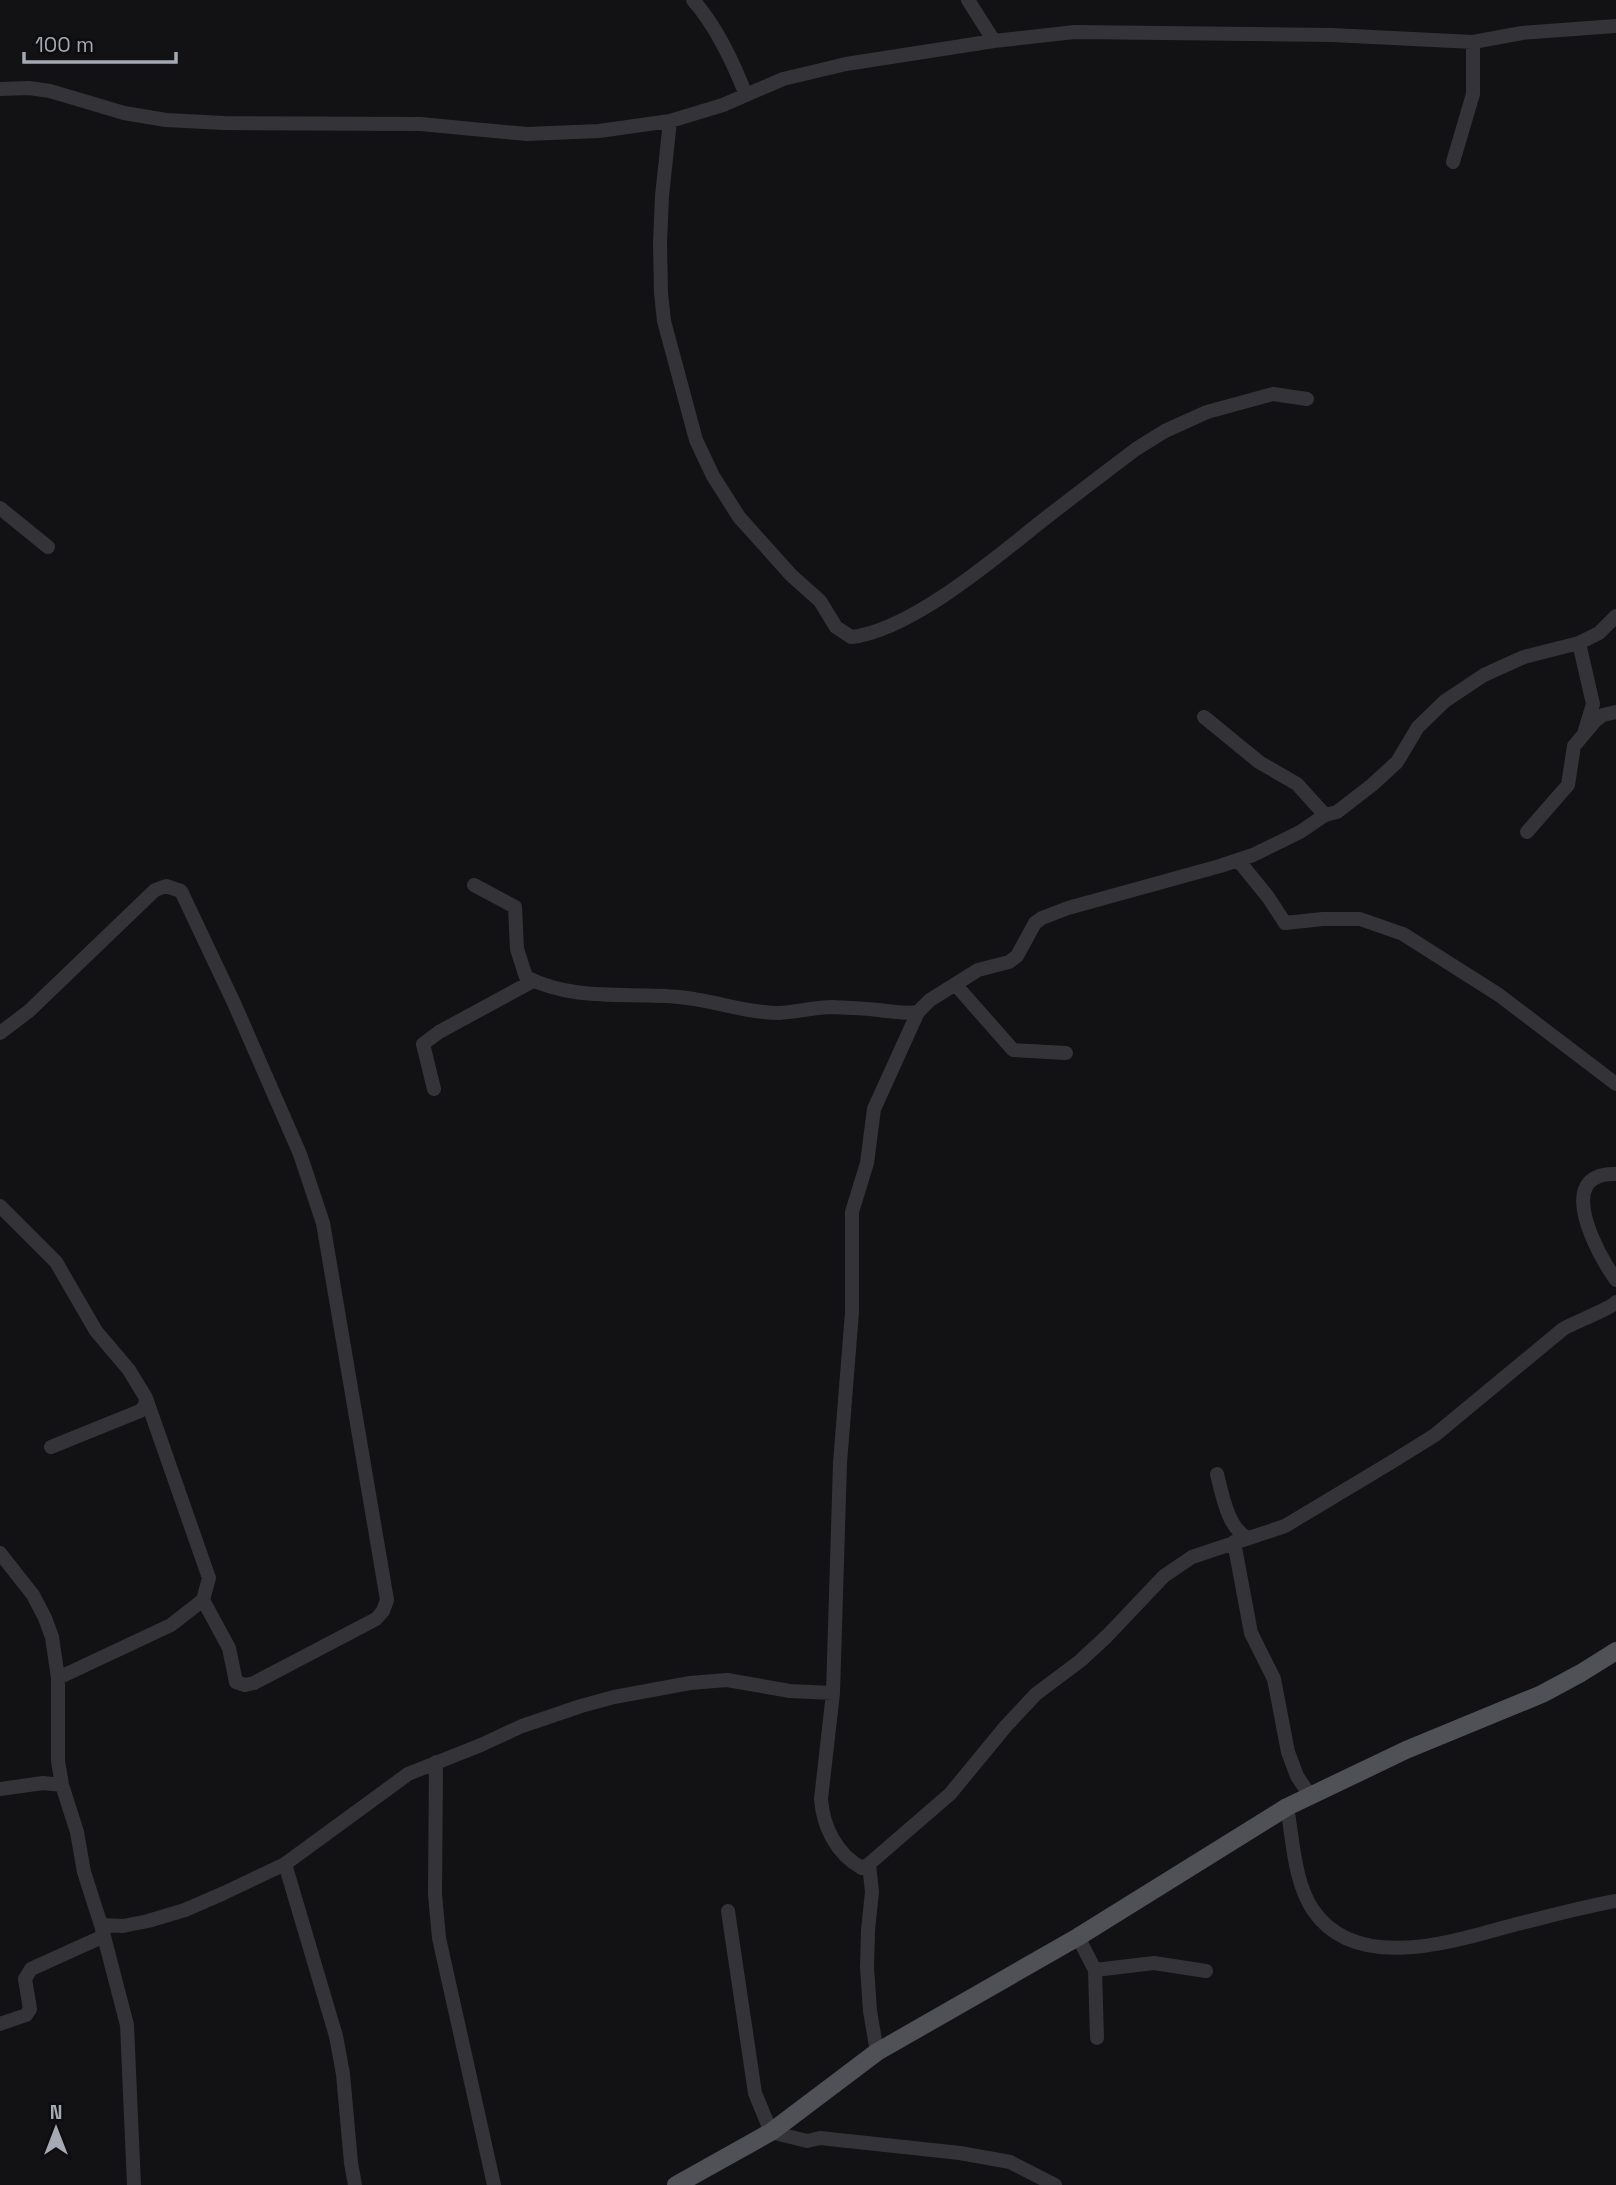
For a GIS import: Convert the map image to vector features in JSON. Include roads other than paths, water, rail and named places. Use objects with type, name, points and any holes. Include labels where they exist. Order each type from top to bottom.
[{"type":"main road","points":[[676,2185],[771,2132],[877,2052],[1078,1937],[1287,1807],[1406,1750],[1542,1694],[1616,1651]]},
{"type":"street","points":[[693,0],[712,25],[736,69],[746,95]]},
{"type":"street","points":[[968,0],[994,41]]},
{"type":"street","points":[[0,89],[29,88],[50,91],[124,113],[166,120],[420,124],[527,134],[599,131],[670,121],[723,105],[783,79],[846,64],[994,41],[1075,32],[1332,35],[1473,42],[1522,33],[1616,26]]},
{"type":"street","points":[[1453,162],[1473,94],[1473,42]]},
{"type":"street","points":[[670,121],[662,196],[661,293],[664,321],[696,440],[713,476],[739,517],[791,575],[820,601],[836,626],[850,637],[862,636],[907,617],[956,587],[1136,449],[1165,431],[1207,412],[1273,394],[1307,399]]},
{"type":"street","points":[[0,508],[48,547]]},
{"type":"street","points":[[1616,616],[1599,633],[1579,643],[1524,657],[1484,676],[1445,701],[1418,727],[1397,762],[1337,812],[1325,815],[1300,832],[1238,860],[1068,908],[1042,918],[1035,923],[1017,956],[1009,962],[978,971],[955,984],[930,1000],[918,1012],[874,1109],[867,1163],[852,1212],[852,1312],[840,1463],[833,1693],[821,1799],[822,1815],[842,1854],[862,1868],[869,1864],[950,1794],[1036,1694],[1080,1661],[1164,1576],[1192,1557],[1285,1526],[1435,1435],[1563,1329],[1585,1317],[1613,1307],[1616,1302]]},
{"type":"street","points":[[1579,643],[1593,705],[1584,734]]},
{"type":"street","points":[[1527,832],[1568,785],[1572,752],[1584,734],[1603,715],[1616,712]]},
{"type":"street","points":[[1204,717],[1259,762],[1297,784],[1325,815]]},
{"type":"street","points":[[1238,860],[1285,923],[1333,918],[1360,919],[1403,934],[1499,995],[1616,1084]]},
{"type":"street","points":[[474,885],[515,907],[517,948],[526,977],[565,992],[680,997],[745,1010],[780,1013],[829,1007],[886,1010],[906,1014],[918,1012]]},
{"type":"street","points":[[0,1033],[29,1011],[155,890],[166,886],[173,887],[181,891],[300,1154],[323,1223],[387,1600],[376,1619],[254,1683],[245,1685],[236,1682],[229,1648],[203,1600]]},
{"type":"street","points":[[434,1089],[423,1044],[439,1032],[533,981]]},
{"type":"street","points":[[955,984],[1013,1050],[1066,1053]]},
{"type":"street","points":[[1616,1174],[1595,1179],[1587,1186],[1583,1196],[1583,1209],[1598,1248],[1616,1280]]},
{"type":"street","points":[[0,1206],[56,1262],[96,1331],[129,1370],[146,1398],[209,1578],[203,1600],[170,1625],[58,1678]]},
{"type":"street","points":[[51,1447],[140,1410],[145,1406],[146,1398]]},
{"type":"street","points":[[1217,1474],[1230,1514],[1240,1534],[1251,1633],[1274,1679],[1288,1752],[1297,1776],[1311,1797]]},
{"type":"street","points":[[0,1553],[33,1595],[52,1637],[58,1678],[58,1761],[62,1784],[127,2025],[134,2185]]},
{"type":"street","points":[[0,2024],[26,2015],[30,2009],[25,1979],[31,1969],[102,1931],[185,1910],[285,1864],[408,1774],[522,1726],[614,1697],[690,1683],[727,1680],[790,1690],[833,1693]]},
{"type":"street","points":[[436,1762],[435,1894],[439,1938],[494,2185]]},
{"type":"street","points":[[0,1789],[31,1783],[62,1784]]},
{"type":"street","points":[[1287,1807],[1304,1892],[1314,1911],[1329,1928],[1345,1938],[1365,1944],[1403,1948],[1441,1945],[1616,1901]]},
{"type":"street","points":[[285,1864],[336,2036],[343,2074],[355,2185]]},
{"type":"street","points":[[869,1864],[872,1892],[867,1967],[870,2011],[877,2052]]},
{"type":"street","points":[[728,1911],[755,2093],[771,2132],[807,2141],[820,2138],[985,2157],[1010,2162],[1055,2185]]},
{"type":"street","points":[[1078,1937],[1095,1970],[1097,2038]]},
{"type":"street","points":[[1095,1970],[1154,1963],[1206,1971]]}]
